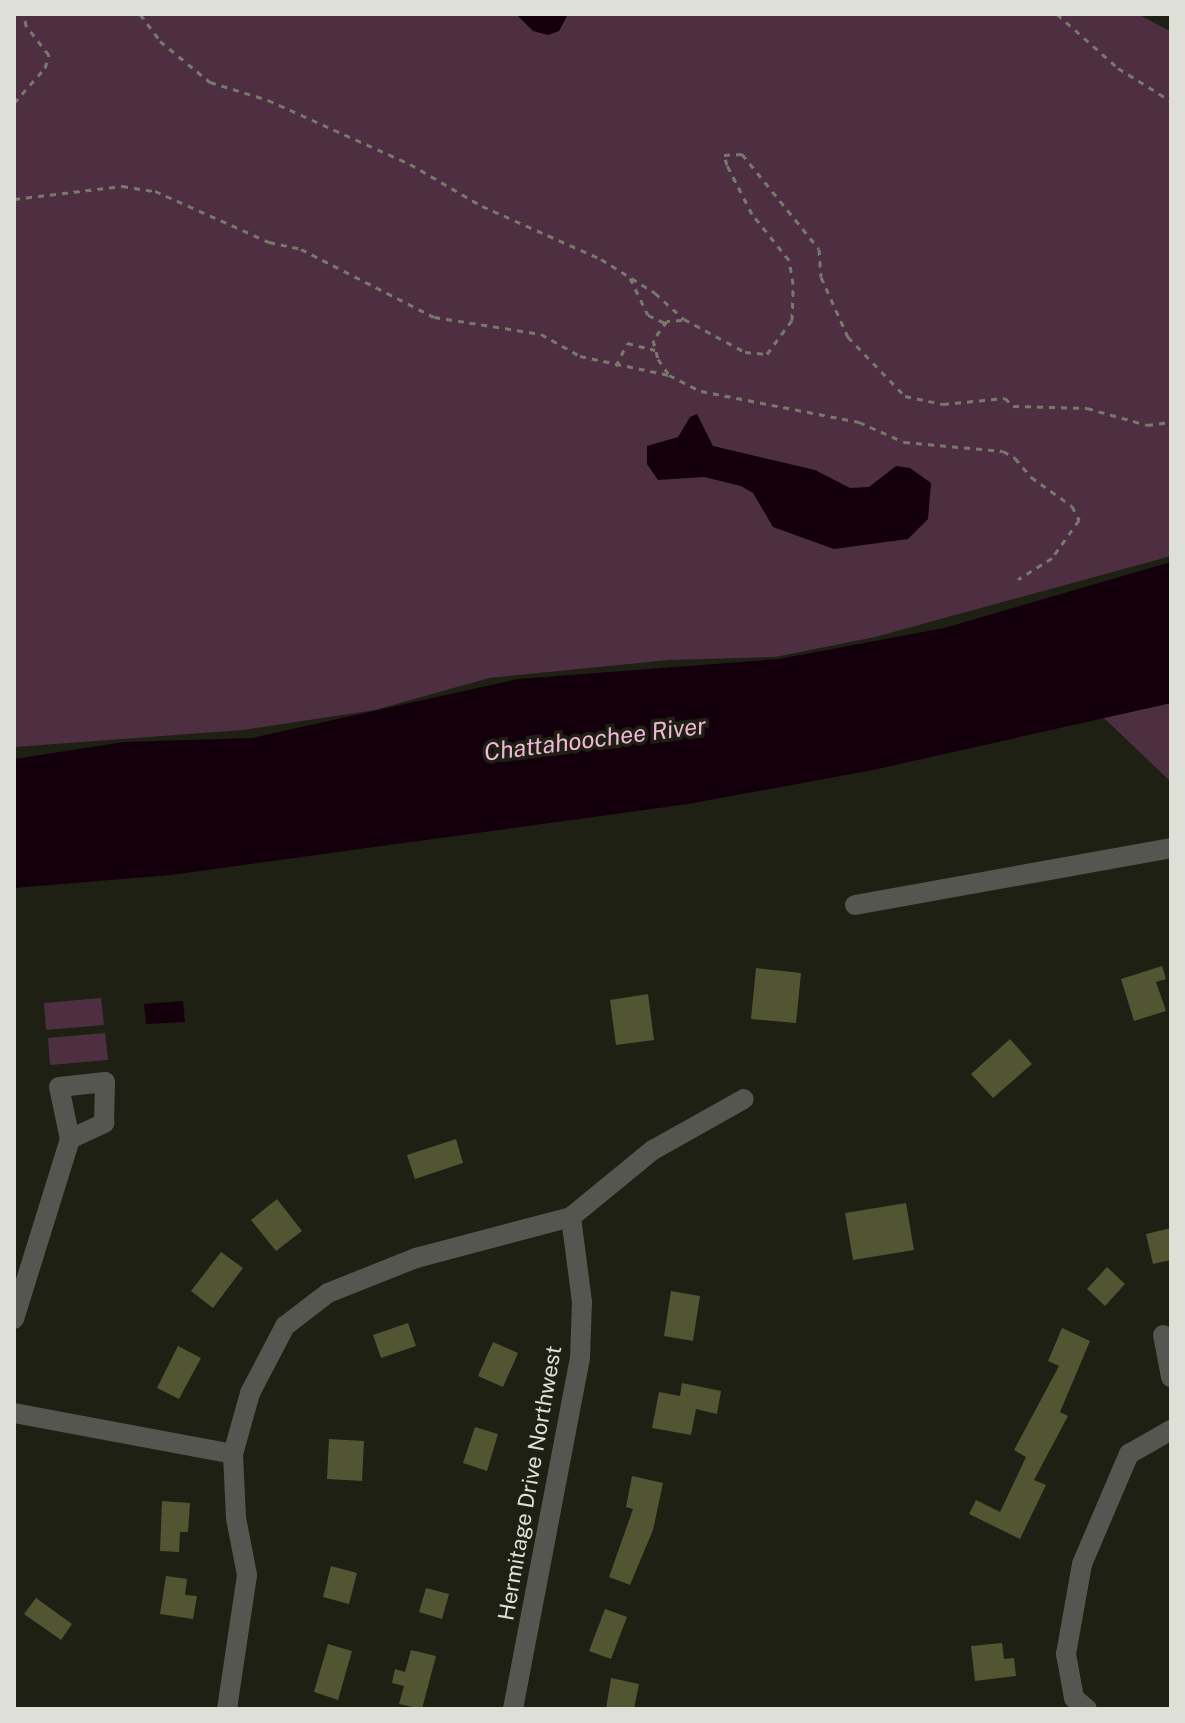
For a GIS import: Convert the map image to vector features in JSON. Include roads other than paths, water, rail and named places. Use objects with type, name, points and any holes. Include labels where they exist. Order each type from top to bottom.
[{"type":"street","points":[[855,905],[1171,848]]},
{"type":"street","points":[[227,1709],[247,1575],[236,1518],[233,1454],[250,1393],[285,1326],[328,1293],[416,1258],[571,1217],[653,1150],[744,1099]]},
{"type":"street","points":[[14,1319],[70,1139]]},
{"type":"street","name":"Hermitage Drive Northwest","points":[[513,1709],[580,1358],[582,1302],[571,1217]]},
{"type":"street","points":[[1163,1335],[1171,1377]]},
{"type":"street","points":[[14,1413],[233,1454]]},
{"type":"street","points":[[1087,1709],[1074,1698],[1066,1654],[1082,1564],[1129,1454],[1171,1430]]},
{"type":"water","points":[[516,14],[568,14],[559,31],[548,35],[533,31]]},
{"type":"water","points":[[697,414],[713,446],[815,470],[850,488],[869,487],[896,466],[910,468],[931,483],[928,519],[908,539],[834,549],[773,527],[753,493],[741,486],[704,477],[658,480],[647,464],[647,446],[678,437],[690,417]]},
{"type":"water","name":"Chattahoochee River","points":[[1171,562],[1171,703],[873,770],[688,804],[171,875],[14,888],[14,759],[124,742],[252,738],[518,679],[779,659],[944,628]]},
{"type":"water","points":[[183,1001],[185,1022],[146,1024],[144,1004]]}]
